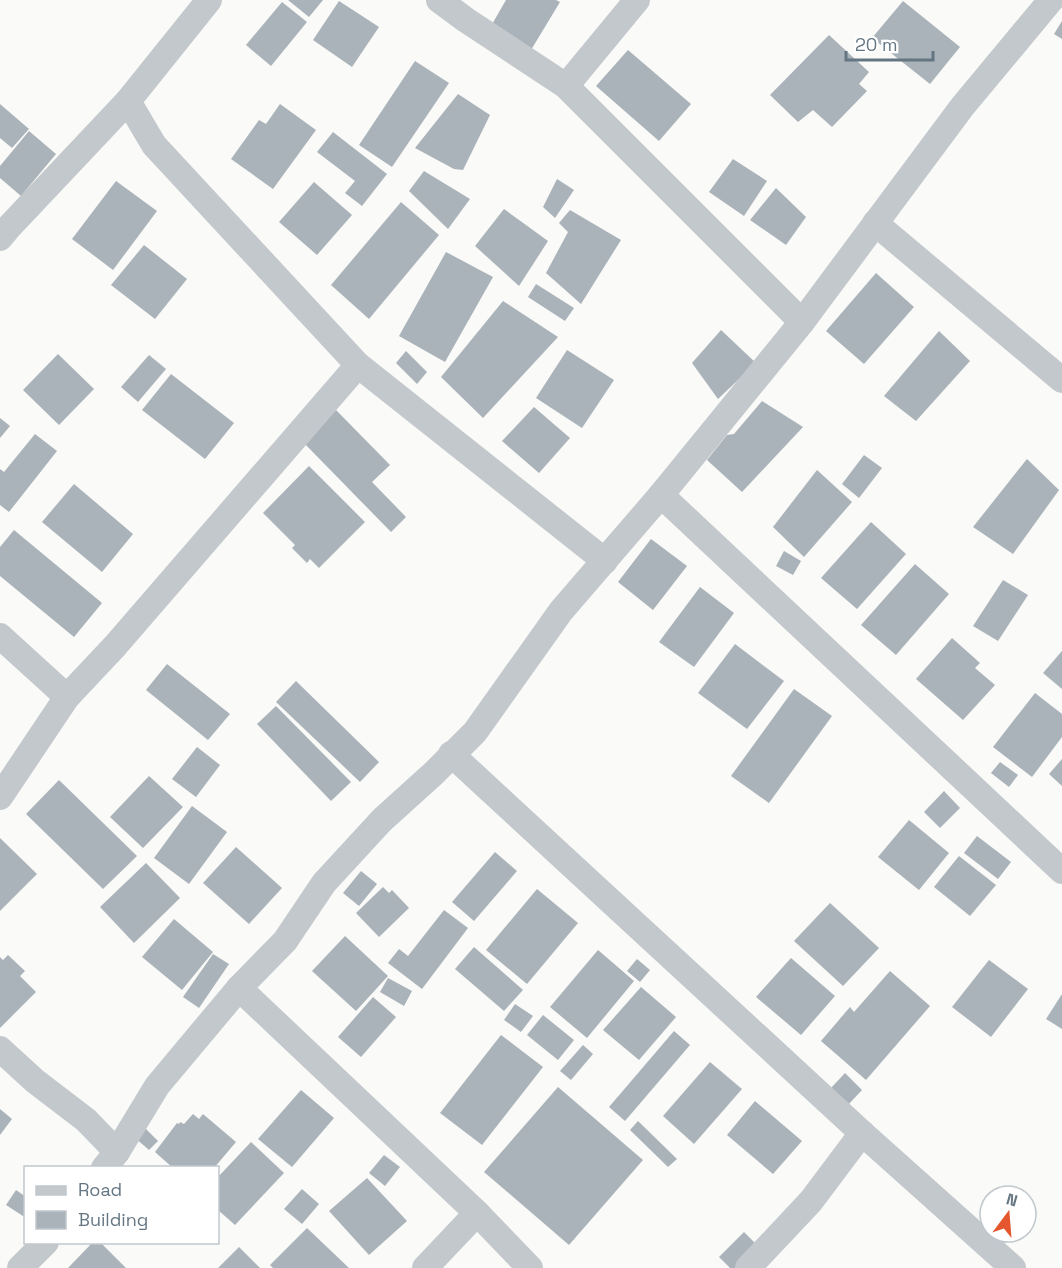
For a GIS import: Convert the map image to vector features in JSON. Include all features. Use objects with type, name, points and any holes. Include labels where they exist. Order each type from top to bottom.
[{"type":"street","points":[[0,238],[129,101],[209,0]]},
{"type":"street","points":[[439,0],[566,86],[802,322]]},
{"type":"street","points":[[566,86],[637,0]]},
{"type":"street","points":[[0,1049],[35,1081],[86,1120],[110,1160],[157,1086],[239,988],[285,940],[324,883],[382,820],[475,732],[561,611],[661,495],[802,322],[962,107],[1051,0]]},
{"type":"street","points":[[129,101],[154,145],[358,365],[605,561]]},
{"type":"street","points":[[875,223],[1062,380]]},
{"type":"street","points":[[0,797],[67,697],[115,646],[358,365]]},
{"type":"street","points":[[661,495],[1062,871]]},
{"type":"street","points":[[0,636],[67,697]]},
{"type":"street","points":[[451,754],[862,1133],[1013,1268]]},
{"type":"street","points":[[239,988],[477,1214],[530,1268]]},
{"type":"street","points":[[748,1268],[811,1201],[862,1133]]},
{"type":"street","points":[[425,1268],[477,1214]]},
{"type":"street","points":[[20,1268],[44,1244]]},
{"type":"building","points":[[288,0],[323,0],[309,17]]},
{"type":"building","points":[[506,0],[556,0],[560,2],[531,50],[491,26]]},
{"type":"building","points":[[339,1],[379,27],[352,67],[313,40]]},
{"type":"building","points":[[903,1],[960,47],[930,84],[872,38]]},
{"type":"building","points":[[282,2],[307,22],[271,66],[246,45]]},
{"type":"building","points":[[1062,21],[1062,39],[1054,34]]},
{"type":"building","points":[[829,35],[869,72],[859,84],[867,91],[832,127],[813,110],[798,122],[770,95]]},
{"type":"building","points":[[628,50],[691,104],[659,141],[596,86]]},
{"type":"building","points":[[415,61],[449,83],[392,167],[359,145]]},
{"type":"building","points":[[458,94],[490,115],[463,170],[454,169],[415,148]]},
{"type":"building","points":[[0,104],[29,129],[12,148],[0,138]]},
{"type":"building","points":[[280,104],[316,130],[273,189],[231,159],[259,120],[266,124]]},
{"type":"building","points":[[29,131],[56,154],[21,196],[0,178],[0,166]]},
{"type":"building","points":[[333,132],[387,174],[362,206],[345,193],[355,181],[317,152]]},
{"type":"building","points":[[733,159],[767,181],[744,216],[709,192]]},
{"type":"building","points":[[424,171],[470,199],[448,229],[409,191]]},
{"type":"building","points":[[557,179],[574,190],[555,218],[543,207]]},
{"type":"building","points":[[116,181],[157,211],[113,270],[72,239]]},
{"type":"building","points":[[314,182],[352,215],[317,255],[279,222]]},
{"type":"building","points":[[776,188],[806,217],[786,245],[750,220]]},
{"type":"building","points":[[401,202],[439,235],[369,319],[331,285]]},
{"type":"building","points":[[504,209],[548,241],[519,286],[475,246]]},
{"type":"building","points":[[570,210],[621,240],[581,304],[546,273],[568,232],[559,223]]},
{"type":"building","points":[[144,245],[187,279],[155,319],[111,285]]},
{"type":"building","points":[[446,252],[493,277],[445,362],[399,336]]},
{"type":"building","points":[[876,273],[914,307],[864,364],[826,331]]},
{"type":"building","points":[[536,284],[574,308],[565,321],[528,297]]},
{"type":"building","points":[[503,301],[558,337],[483,418],[441,377]]},
{"type":"building","points":[[721,330],[756,363],[718,399],[692,363]]},
{"type":"building","points":[[939,331],[970,361],[916,421],[884,396]]},
{"type":"building","points":[[567,350],[614,380],[582,428],[536,398]]},
{"type":"building","points":[[406,351],[427,372],[417,384],[396,363]]},
{"type":"building","points":[[58,354],[94,389],[59,425],[23,390]]},
{"type":"building","points":[[149,355],[166,369],[138,402],[121,387]]},
{"type":"building","points":[[171,374],[234,423],[205,459],[142,410]]},
{"type":"building","points":[[762,401],[803,427],[742,492],[707,460],[727,435],[734,434]]},
{"type":"building","points":[[534,407],[570,438],[539,473],[502,441]]},
{"type":"building","points":[[336,410],[390,465],[372,482],[406,517],[391,532],[303,442]]},
{"type":"building","points":[[0,418],[10,426],[0,438]]},
{"type":"building","points":[[35,434],[57,451],[9,512],[0,505],[0,469],[4,472]]},
{"type":"building","points":[[864,455],[882,468],[859,498],[842,484]]},
{"type":"building","points":[[1027,459],[1059,490],[1013,554],[973,527]]},
{"type":"building","points":[[309,466],[365,522],[319,568],[310,559],[307,563],[292,548],[295,545],[263,513]]},
{"type":"building","points":[[817,470],[852,502],[804,557],[773,527]]},
{"type":"building","points":[[74,484],[133,534],[102,572],[42,522]]},
{"type":"building","points":[[871,522],[906,554],[857,609],[821,578]]},
{"type":"building","points":[[14,530],[102,603],[74,637],[0,576],[0,547]]},
{"type":"building","points":[[651,539],[687,566],[653,610],[618,582]]},
{"type":"building","points":[[784,551],[801,561],[793,575],[776,566]]},
{"type":"building","points":[[915,564],[949,594],[896,655],[861,625]]},
{"type":"building","points":[[1003,580],[1028,595],[998,641],[973,626]]},
{"type":"building","points":[[700,587],[734,613],[694,667],[659,642]]},
{"type":"building","points":[[952,638],[980,663],[975,668],[995,685],[963,720],[916,679]]},
{"type":"building","points":[[735,644],[784,681],[747,729],[698,693]]},
{"type":"building","points":[[1062,651],[1062,689],[1043,673]]},
{"type":"building","points":[[167,664],[230,714],[208,740],[146,690]]},
{"type":"building","points":[[296,681],[379,762],[360,782],[276,702]]},
{"type":"building","points":[[794,689],[832,716],[769,803],[731,776]]},
{"type":"building","points":[[1035,693],[1062,714],[1062,737],[1032,777],[993,747]]},
{"type":"building","points":[[276,706],[351,782],[331,801],[257,724]]},
{"type":"building","points":[[197,747],[220,765],[196,797],[172,779]]},
{"type":"building","points":[[1062,759],[1062,786],[1049,774]]},
{"type":"building","points":[[1000,762],[1018,775],[1009,787],[991,773]]},
{"type":"building","points":[[149,776],[183,807],[143,848],[110,817]]},
{"type":"building","points":[[59,780],[137,856],[103,889],[26,814]]},
{"type":"building","points":[[944,791],[960,808],[940,828],[924,812]]},
{"type":"building","points":[[192,806],[227,832],[189,884],[154,858]]},
{"type":"building","points":[[909,820],[949,853],[919,890],[878,857]]},
{"type":"building","points":[[977,836],[1011,862],[998,879],[964,853]]},
{"type":"building","points":[[0,838],[37,874],[0,911]]},
{"type":"building","points":[[236,847],[282,888],[249,924],[203,883]]},
{"type":"building","points":[[495,852],[517,871],[474,921],[452,902]]},
{"type":"building","points":[[959,856],[996,885],[970,916],[934,887]]},
{"type":"building","points":[[146,863],[180,898],[134,943],[100,907]]},
{"type":"building","points":[[361,871],[377,884],[359,906],[343,893]]},
{"type":"building","points":[[383,887],[389,893],[392,890],[409,908],[379,937],[356,913]]},
{"type":"building","points":[[537,889],[578,923],[527,984],[486,950]]},
{"type":"building","points":[[830,903],[879,948],[843,986],[794,941]]},
{"type":"building","points":[[444,910],[468,928],[422,989],[388,963],[399,949],[408,956]]},
{"type":"building","points":[[174,919],[213,952],[182,990],[142,957]]},
{"type":"building","points":[[345,936],[388,976],[356,1011],[312,971]]},
{"type":"building","points":[[474,947],[523,990],[504,1011],[455,969]]},
{"type":"building","points":[[598,950],[634,981],[587,1038],[550,1007]]},
{"type":"building","points":[[213,954],[229,964],[199,1008],[183,997]]},
{"type":"building","points":[[8,955],[25,971],[20,976],[36,992],[0,1028],[0,957],[3,960]]},
{"type":"building","points":[[791,958],[835,996],[801,1035],[756,997]]},
{"type":"building","points":[[637,959],[650,970],[640,982],[627,971]]},
{"type":"building","points":[[989,960],[1028,989],[991,1037],[952,1007]]},
{"type":"building","points":[[890,971],[930,1006],[866,1080],[821,1041],[850,1007],[854,1012]]},
{"type":"building","points":[[388,978],[412,991],[404,1006],[380,992]]},
{"type":"building","points":[[641,987],[676,1017],[639,1060],[603,1030]]},
{"type":"building","points":[[1062,994],[1062,1029],[1046,1019]]},
{"type":"building","points":[[373,997],[396,1017],[361,1057],[338,1037]]},
{"type":"building","points":[[515,1004],[533,1016],[521,1032],[504,1020]]},
{"type":"building","points":[[543,1015],[574,1040],[558,1060],[527,1035]]},
{"type":"building","points":[[674,1031],[690,1045],[625,1121],[609,1107]]},
{"type":"building","points":[[501,1035],[543,1067],[482,1145],[440,1113]]},
{"type":"building","points":[[583,1045],[593,1054],[571,1080],[560,1071]]},
{"type":"building","points":[[710,1062],[742,1089],[694,1144],[663,1116]]},
{"type":"building","points":[[845,1073],[862,1090],[847,1106],[830,1089]]},
{"type":"building","points":[[558,1087],[643,1160],[569,1245],[484,1172]]},
{"type":"building","points":[[301,1090],[334,1118],[292,1167],[258,1139]]},
{"type":"building","points":[[755,1101],[802,1141],[773,1174],[727,1135]]},
{"type":"building","points":[[0,1109],[12,1119],[0,1135]]},
{"type":"building","points":[[193,1114],[199,1119],[203,1114],[236,1142],[216,1166],[171,1166],[155,1152],[177,1123],[184,1124]]},
{"type":"building","points":[[638,1121],[677,1159],[668,1167],[630,1130]]},
{"type":"building","points":[[144,1127],[158,1141],[149,1150],[134,1137]]},
{"type":"building","points":[[251,1142],[284,1173],[235,1225],[219,1211],[219,1176]]},
{"type":"building","points":[[384,1155],[400,1167],[385,1186],[369,1173]]},
{"type":"building","points":[[367,1178],[407,1221],[369,1255],[329,1211]]},
{"type":"building","points":[[302,1189],[319,1204],[302,1224],[284,1209]]},
{"type":"building","points":[[16,1190],[24,1196],[24,1217],[6,1205]]},
{"type":"building","points":[[307,1228],[349,1268],[273,1268],[270,1265]]},
{"type":"building","points":[[744,1232],[758,1246],[736,1268],[730,1268],[719,1257]]},
{"type":"building","points":[[91,1244],[102,1244],[126,1268],[68,1268]]},
{"type":"building","points":[[239,1247],[260,1268],[218,1268]]}]
